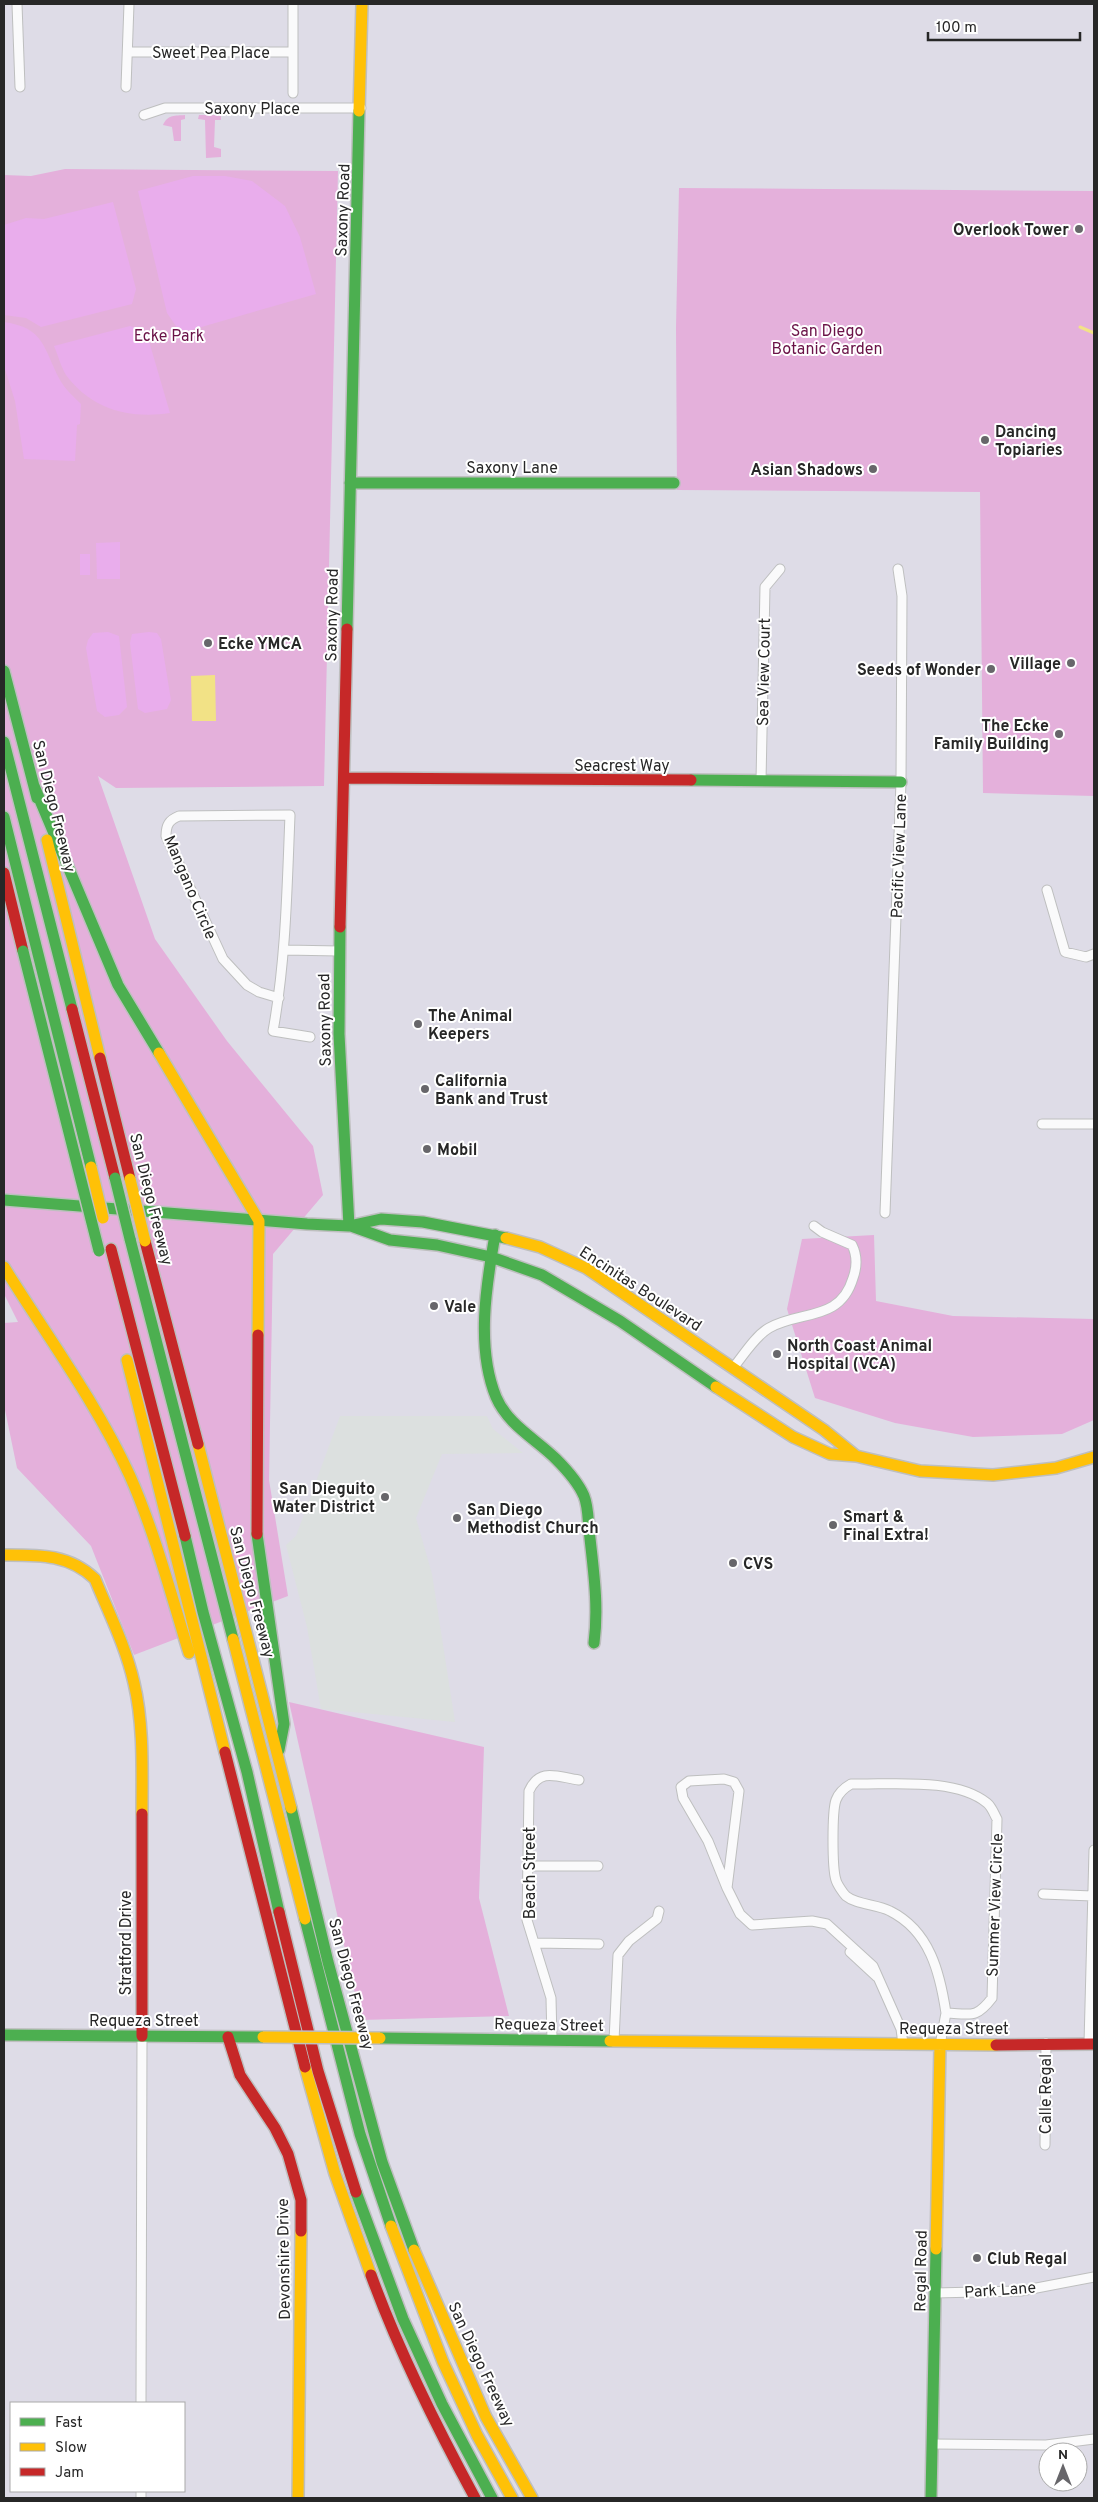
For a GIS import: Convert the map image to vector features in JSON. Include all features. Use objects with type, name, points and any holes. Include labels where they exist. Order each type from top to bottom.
[{"type":"main road","name":"Saxony Road","points":[[349,1226],[339,1034],[339,951],[361,108],[362,4]]},
{"type":"main road","name":"Saxony Lane","points":[[350,483],[674,484]]},
{"type":"main road","name":"San Diego Freeway","points":[[4,672],[34,786],[130,1180],[278,1753],[328,1962],[382,2162],[424,2277],[482,2408],[532,2498]]},
{"type":"main road","points":[[4,742],[360,2134],[399,2250],[435,2344],[477,2435],[512,2498]]},
{"type":"main road","name":"Seacrest Way","points":[[344,778],[901,782]]},
{"type":"main road","points":[[34,786],[118,985],[246,1196],[259,1221],[256,1530],[284,1724],[278,1753]]},
{"type":"main road","points":[[4,817],[91,1167],[114,1309]]},
{"type":"main road","points":[[4,873],[23,951],[105,1250],[170,1472],[203,1612],[247,1772],[268,1869],[321,2080],[352,2181],[403,2319],[442,2404],[492,2498]]},
{"type":"main road","name":"Encinitas Boulevard","points":[[4,1200],[259,1221],[349,1226],[381,1219],[423,1222],[495,1235],[540,1247],[586,1268],[824,1430],[856,1456]]},
{"type":"main road","name":"Encinitas Boulevard","points":[[349,1226],[390,1240],[438,1245],[491,1257],[542,1275],[580,1296],[793,1437],[830,1454],[856,1456],[920,1470],[993,1476],[1056,1468],[1094,1456]]},
{"type":"main road","points":[[495,1235],[491,1257],[485,1346],[490,1379],[496,1399],[520,1430],[556,1459],[575,1480],[585,1499],[596,1583],[594,1643]]},
{"type":"main road","points":[[4,1267],[119,1452],[149,1525],[260,1890]]},
{"type":"main road","points":[[124,1348],[297,2042],[335,2174],[387,2318],[438,2428],[475,2498]]},
{"type":"main road","name":"Stratford Drive","points":[[4,1555],[59,1556],[74,1561],[86,1569],[95,1578],[129,1663],[135,1686],[142,1751],[142,2036]]},
{"type":"main road","name":"Requeza Street","points":[[4,2035],[940,2045],[1092,2044]]},
{"type":"main road","name":"Devonshire Drive","points":[[228,2037],[230,2051],[243,2084],[275,2127],[290,2156],[301,2200],[298,2498]]},
{"type":"main road","name":"Regal Road","points":[[932,2498],[940,2045]]},
{"type":"street","points":[[17,4],[20,87]]},
{"type":"street","name":"Sweet Pea Place","points":[[126,87],[129,52],[129,4]]},
{"type":"street","name":"Sweet Pea Place","points":[[293,4],[293,92]]},
{"type":"street","name":"Sweet Pea Place","points":[[129,52],[293,52]]},
{"type":"street","name":"Saxony Place","points":[[144,115],[165,108],[361,108]]},
{"type":"street","name":"Sea View Court","points":[[761,781],[765,586],[780,569]]},
{"type":"street","name":"Pacific View Lane","points":[[885,1213],[901,782],[902,596],[898,569]]},
{"type":"street","name":"Mangano Circle","points":[[279,998],[259,992],[247,985],[222,959],[166,836],[166,828],[172,818],[179,816],[290,815],[285,950],[279,998],[273,1031],[310,1037]]},
{"type":"street","points":[[1047,890],[1065,952],[1086,957],[1094,954]]},
{"type":"street","points":[[285,950],[339,951]]},
{"type":"street","points":[[1042,1124],[1094,1124]]},
{"type":"street","points":[[733,1368],[767,1328],[831,1308],[841,1301],[850,1288],[856,1264],[855,1251],[852,1244],[822,1232],[814,1226]]},
{"type":"street","name":"Beach Street","points":[[552,2040],[551,1998],[527,1920],[529,1792],[534,1780],[545,1774],[580,1780]]},
{"type":"street","points":[[727,1888],[739,1791],[734,1782],[724,1779],[689,1781],[682,1787],[683,1798],[708,1841],[727,1888],[740,1914],[752,1925],[812,1921],[827,1924],[873,1966],[901,2029],[902,2044]]},
{"type":"street","name":"Summer View Circle","points":[[940,2045],[946,2013],[941,1978],[924,1941],[904,1921],[889,1910],[847,1896],[836,1882],[834,1856],[835,1801],[842,1790],[851,1784],[938,1785],[974,1794],[989,1804],[997,1820],[992,1998],[981,2011],[974,2014],[946,2013]]},
{"type":"street","points":[[1092,2044],[1092,1896],[1094,1850]]},
{"type":"street","points":[[528,1866],[598,1866]]},
{"type":"street","points":[[1043,1894],[1092,1896]]},
{"type":"street","points":[[614,2041],[618,1955],[629,1941],[657,1919],[659,1911]]},
{"type":"street","points":[[534,1943],[599,1944]]},
{"type":"street","name":"Stratford Drive","points":[[141,2402],[142,2036]]},
{"type":"street","name":"Calle Regal","points":[[1045,2145],[1046,2043]]},
{"type":"street","name":"Park Lane","points":[[935,2292],[1021,2291],[1094,2276]]},
{"type":"street","points":[[933,2444],[1046,2445],[1094,2440]]},
{"type":"shaded area","points":[[193,176],[225,176],[252,181],[285,206],[300,237],[316,294],[184,332],[178,329],[167,313],[138,191]]},
{"type":"shaded area","points":[[113,202],[136,289],[132,304],[41,327],[26,318],[4,315],[4,225],[26,218],[44,219]]},
{"type":"shaded area","points":[[4,322],[28,329],[41,341],[62,383],[81,404],[80,424],[77,425],[75,461],[24,459],[15,401],[4,366]]},
{"type":"shaded area","points":[[130,326],[146,331],[170,413],[141,415],[113,409],[88,397],[66,375],[54,346]]},
{"type":"shaded area","points":[[120,542],[120,579],[97,579],[96,543]]},
{"type":"shaded area","points":[[80,554],[90,554],[90,575],[80,575]]},
{"type":"shaded area","points":[[108,632],[119,636],[127,707],[119,715],[105,717],[97,711],[86,648],[88,640],[93,633]]},
{"type":"shaded area","points":[[157,633],[161,639],[171,700],[167,709],[145,713],[138,709],[130,643],[132,634]]},
{"type":"shaded area","points":[[215,675],[216,721],[192,721],[191,676]]},
{"type":"shaded area","points":[[340,1416],[487,1416],[493,1429],[523,1453],[442,1454],[416,1518],[432,1574],[455,1722],[321,1709],[307,1627],[286,1545],[296,1536]]},
{"type":"green space","points":[[185,115],[185,119],[181,120],[181,141],[174,141],[172,127],[163,125],[170,117]]},
{"type":"green space","points":[[199,115],[221,115],[221,120],[215,120],[214,147],[221,149],[221,157],[206,158],[205,120],[198,119]]},
{"type":"green space","name":"Ecke Park","points":[[65,169],[338,171],[324,786],[116,788],[98,776],[155,939],[227,1041],[313,1146],[323,1195],[273,1254],[269,1480],[288,1596],[134,1655],[91,1546],[17,1468],[4,1405],[4,1323],[18,1322],[4,1294],[4,175],[31,176]]},
{"type":"green space","name":"San Diego Botanic Garden","points":[[679,188],[1094,191],[1094,796],[983,793],[980,492],[677,490],[676,328]]},
{"type":"green space","points":[[874,1235],[876,1301],[953,1316],[1094,1319],[1094,1420],[1062,1434],[973,1437],[895,1423],[815,1398],[787,1309],[802,1239]]},
{"type":"green space","points":[[289,1702],[484,1747],[479,1898],[509,2016],[361,2020]]},
{"type":"waterway","points":[[1080,327],[1094,333]]},
{"type":"traffic: fast","points":[[347,629],[359,111]]},
{"type":"traffic: fast","points":[[350,483],[674,483]]},
{"type":"traffic: fast","points":[[4,671],[37,798]]},
{"type":"traffic: fast","points":[[4,742],[72,1009]]},
{"type":"traffic: fast","points":[[691,780],[901,782]]},
{"type":"traffic: fast","points":[[34,786],[118,985],[159,1053]]},
{"type":"traffic: fast","points":[[4,817],[91,1167]]},
{"type":"traffic: fast","points":[[340,927],[339,1034],[349,1226]]},
{"type":"traffic: fast","points":[[23,951],[99,1251]]},
{"type":"traffic: fast","points":[[115,1178],[130,1239]]},
{"type":"traffic: fast","points":[[4,1200],[307,1224],[349,1226],[381,1219],[423,1222],[506,1238]]},
{"type":"traffic: fast","points":[[351,1226],[390,1240],[437,1245],[491,1257],[542,1275],[620,1321],[716,1387]]},
{"type":"traffic: fast","points":[[495,1235],[486,1296],[485,1317],[486,1358],[490,1378],[496,1397],[508,1416],[560,1463],[575,1481],[584,1496],[588,1512],[595,1586],[594,1643]]},
{"type":"traffic: fast","points":[[130,1239],[233,1639]]},
{"type":"traffic: fast","points":[[257,1534],[284,1724],[279,1750]]},
{"type":"traffic: fast","points":[[185,1536],[203,1612],[247,1772],[279,1912]]},
{"type":"traffic: fast","points":[[291,1808],[328,1962],[382,2162],[414,2250]]},
{"type":"traffic: fast","points":[[305,1919],[360,2134],[391,2226]]},
{"type":"traffic: fast","points":[[4,2035],[263,2037]]},
{"type":"traffic: fast","points":[[380,2038],[610,2041]]},
{"type":"traffic: fast","points":[[356,2192],[403,2319],[442,2404],[492,2498]]},
{"type":"traffic: fast","points":[[931,2498],[936,2249]]},
{"type":"traffic: slow","points":[[359,111],[362,4]]},
{"type":"traffic: slow","points":[[47,840],[100,1058]]},
{"type":"traffic: slow","points":[[159,1053],[259,1221],[258,1335]]},
{"type":"traffic: slow","points":[[91,1167],[103,1218]]},
{"type":"traffic: slow","points":[[130,1179],[145,1241]]},
{"type":"traffic: slow","points":[[506,1238],[540,1247],[586,1268],[824,1430],[856,1456]]},
{"type":"traffic: slow","points":[[4,1267],[87,1396],[130,1476],[155,1541],[189,1653]]},
{"type":"traffic: slow","points":[[127,1360],[225,1752]]},
{"type":"traffic: slow","points":[[716,1387],[793,1437],[830,1454],[856,1456],[920,1471],[993,1475],[1056,1468],[1094,1457]]},
{"type":"traffic: slow","points":[[198,1444],[291,1808]]},
{"type":"traffic: slow","points":[[4,1555],[29,1555],[64,1560],[85,1571],[95,1579],[117,1630],[134,1683],[142,1748],[142,1814]]},
{"type":"traffic: slow","points":[[233,1639],[305,1919]]},
{"type":"traffic: slow","points":[[263,2037],[380,2038]]},
{"type":"traffic: slow","points":[[610,2041],[996,2045]]},
{"type":"traffic: slow","points":[[936,2249],[940,2045]]},
{"type":"traffic: slow","points":[[305,2067],[335,2174],[371,2275]]},
{"type":"traffic: slow","points":[[391,2226],[443,2362],[477,2435],[512,2498]]},
{"type":"traffic: slow","points":[[298,2498],[301,2231]]},
{"type":"traffic: slow","points":[[414,2250],[486,2417],[532,2498]]},
{"type":"traffic: jam","points":[[340,927],[347,629]]},
{"type":"traffic: jam","points":[[344,778],[691,780]]},
{"type":"traffic: jam","points":[[4,873],[23,951]]},
{"type":"traffic: jam","points":[[72,1009],[115,1178]]},
{"type":"traffic: jam","points":[[100,1058],[130,1179]]},
{"type":"traffic: jam","points":[[145,1241],[198,1444]]},
{"type":"traffic: jam","points":[[111,1249],[185,1536]]},
{"type":"traffic: jam","points":[[257,1534],[258,1335]]},
{"type":"traffic: jam","points":[[225,1752],[305,2067]]},
{"type":"traffic: jam","points":[[142,1814],[142,2036]]},
{"type":"traffic: jam","points":[[279,1912],[318,2071],[356,2192]]},
{"type":"traffic: jam","points":[[228,2037],[240,2075],[275,2128],[288,2154],[301,2200],[301,2231]]},
{"type":"traffic: jam","points":[[996,2045],[1094,2044]]},
{"type":"traffic: jam","points":[[371,2275],[419,2388],[475,2498]]},
{"type":"place","name":"Overlook Tower","points":[[1079,229]]},
{"type":"place","name":"Dancing Topiaries","points":[[985,440]]},
{"type":"place","name":"Asian Shadows","points":[[873,469]]},
{"type":"place","name":"Ecke YMCA","points":[[208,643]]},
{"type":"place","name":"Village","points":[[1071,663]]},
{"type":"place","name":"Seeds of Wonder","points":[[991,669]]},
{"type":"place","name":"The Ecke Family Building","points":[[1059,734]]},
{"type":"place","name":"The Animal Keepers","points":[[418,1024]]},
{"type":"place","name":"California Bank and Trust","points":[[425,1089]]},
{"type":"place","name":"Mobil","points":[[427,1149]]},
{"type":"place","name":"Vale","points":[[434,1306]]},
{"type":"place","name":"North Coast Animal Hospital (VCA)","points":[[777,1354]]},
{"type":"place","name":"San Dieguito Water District","points":[[385,1497]]},
{"type":"place","name":"San Diego Methodist Church","points":[[457,1518]]},
{"type":"place","name":"Smart & Final Extra!","points":[[833,1525]]},
{"type":"place","name":"CVS","points":[[733,1563]]},
{"type":"place","name":"Club Regal","points":[[977,2258]]}]
